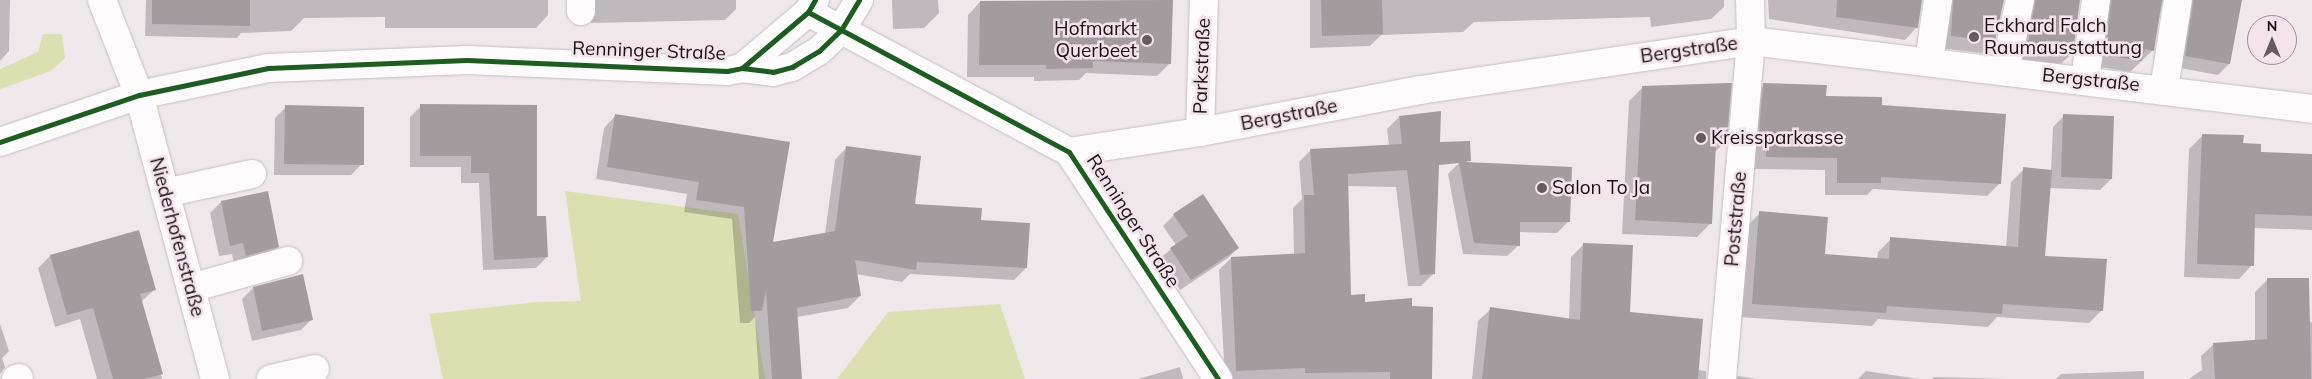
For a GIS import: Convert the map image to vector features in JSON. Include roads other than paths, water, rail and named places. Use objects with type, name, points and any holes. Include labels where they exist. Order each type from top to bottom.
[{"type":"street","name":"Niederhofenstraße","points":[[102,0],[139,95],[215,379]]},
{"type":"street","points":[[742,68],[773,72],[792,67],[819,51],[841,30],[859,0]]},
{"type":"street","name":"Parkstraße","points":[[1200,132],[1204,0]]},
{"type":"street","name":"Poststraße","points":[[1722,379],[1751,41],[1750,0]]},
{"type":"street","points":[[1929,62],[1938,0]]},
{"type":"street","points":[[2005,70],[2020,0]]},
{"type":"street","points":[[2085,80],[2096,0]]},
{"type":"street","points":[[2164,88],[2178,0]]},
{"type":"street","name":"Renninger Straße","points":[[0,142],[139,95],[278,67],[467,60],[727,70],[742,68],[811,6],[841,30],[1070,152],[1218,379]]},
{"type":"street","name":"Bergstraße","points":[[1070,152],[1200,132],[1420,90],[1751,41],[2164,88],[2312,109]]},
{"type":"street","points":[[165,193],[252,174]]},
{"type":"street","points":[[190,288],[288,261]]},
{"type":"street","points":[[271,379],[315,369]]},
{"type":"place","name":"Eckhard Falch Raumausstattung","points":[[1974,37]]},
{"type":"place","name":"Hofmarkt Querbeet","points":[[1147,40]]},
{"type":"place","name":"Kreissparkasse","points":[[1701,138]]},
{"type":"place","name":"Salon To Ja","points":[[1542,188]]}]
